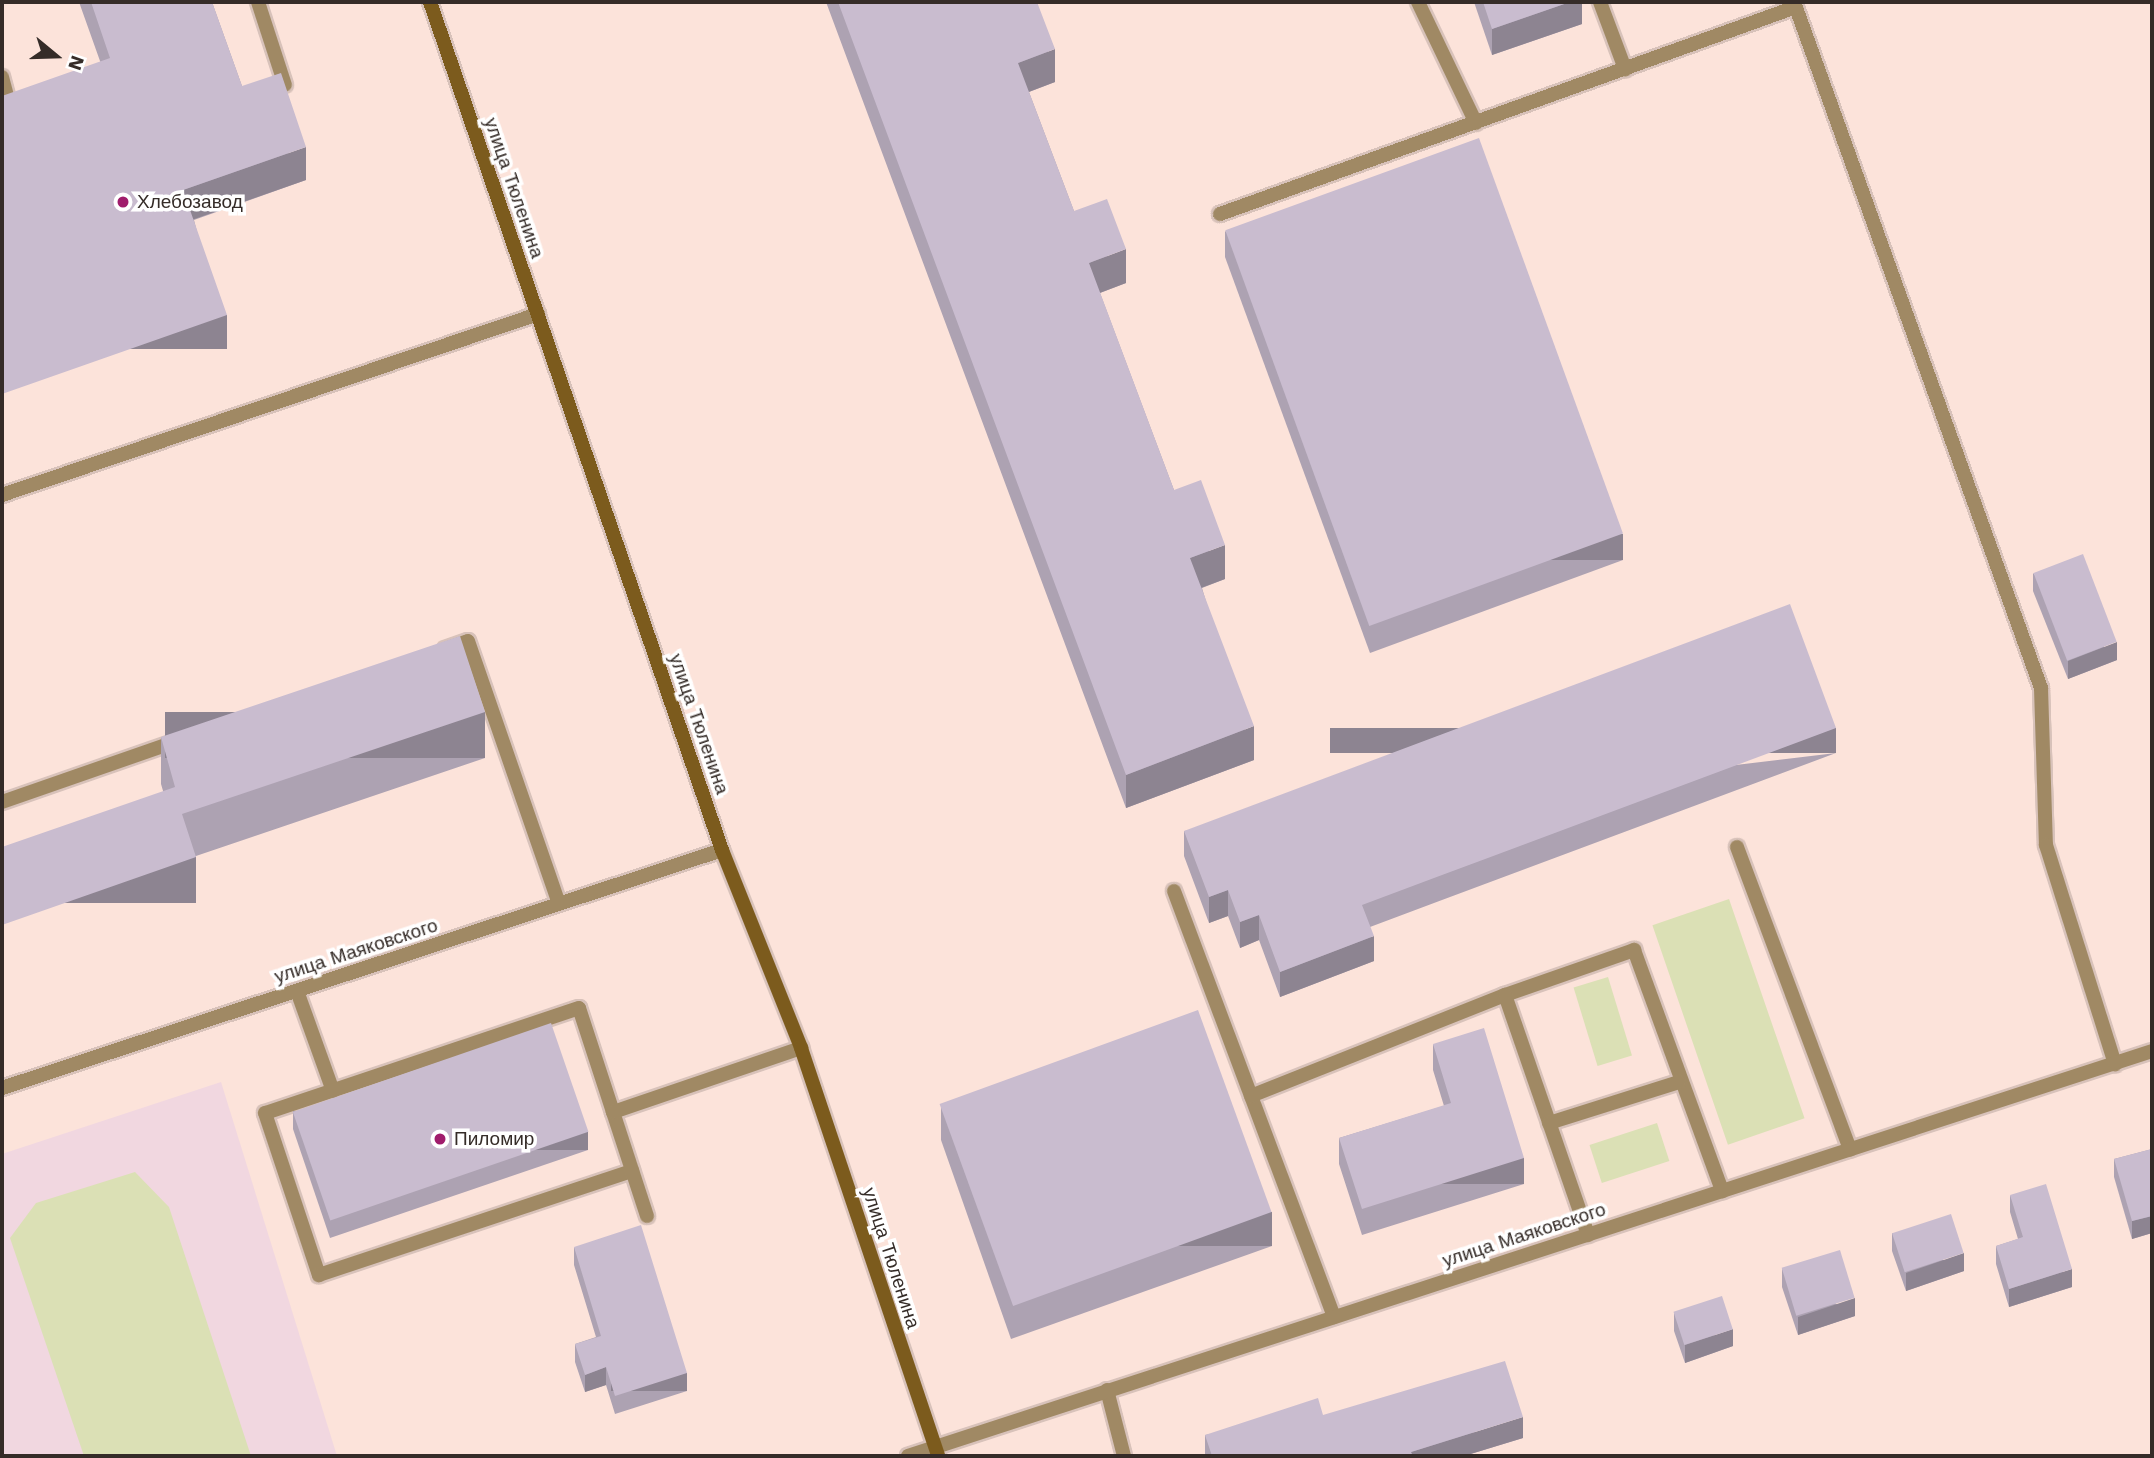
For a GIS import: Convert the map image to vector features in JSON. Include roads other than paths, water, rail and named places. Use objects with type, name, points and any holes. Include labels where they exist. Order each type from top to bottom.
[{"type":"main road","name":"улица Тюленина","points":[[430,2],[722,849],[801,1048],[935,1452]]},
{"type":"street","points":[[258,2],[285,85]]},
{"type":"street","points":[[1418,2],[1476,122]]},
{"type":"street","points":[[1600,2],[1625,69]]},
{"type":"street","points":[[1220,214],[1795,5],[2040,688],[2046,845],[2115,1064]]},
{"type":"street","points":[[2,77],[8,99]]},
{"type":"street","points":[[2,495],[538,314]]},
{"type":"street","points":[[429,655],[468,641],[559,904]]},
{"type":"street","points":[[2,802],[191,737]]},
{"type":"street","points":[[1737,847],[1850,1150]]},
{"type":"street","name":"улица Маяковского","points":[[2,1088],[722,849]]},
{"type":"street","points":[[1174,891],[1334,1317]]},
{"type":"street","points":[[1251,1096],[1505,995],[1634,950],[1679,1082],[1722,1191]]},
{"type":"street","points":[[297,990],[332,1091]]},
{"type":"street","points":[[1505,995],[1588,1235]]},
{"type":"street","points":[[632,1171],[319,1275],[265,1113],[579,1008],[647,1216]]},
{"type":"street","points":[[613,1112],[801,1048]]},
{"type":"street","name":"улица Маяковского","points":[[908,1456],[935,1452],[1107,1390],[2152,1051]]},
{"type":"street","points":[[1549,1123],[1679,1082]]},
{"type":"street","points":[[1107,1390],[1124,1456]]},
{"type":"place","name":"Хлебозавод","points":[[123,202]]},
{"type":"place","name":"Пиломир","points":[[440,1139]]}]
